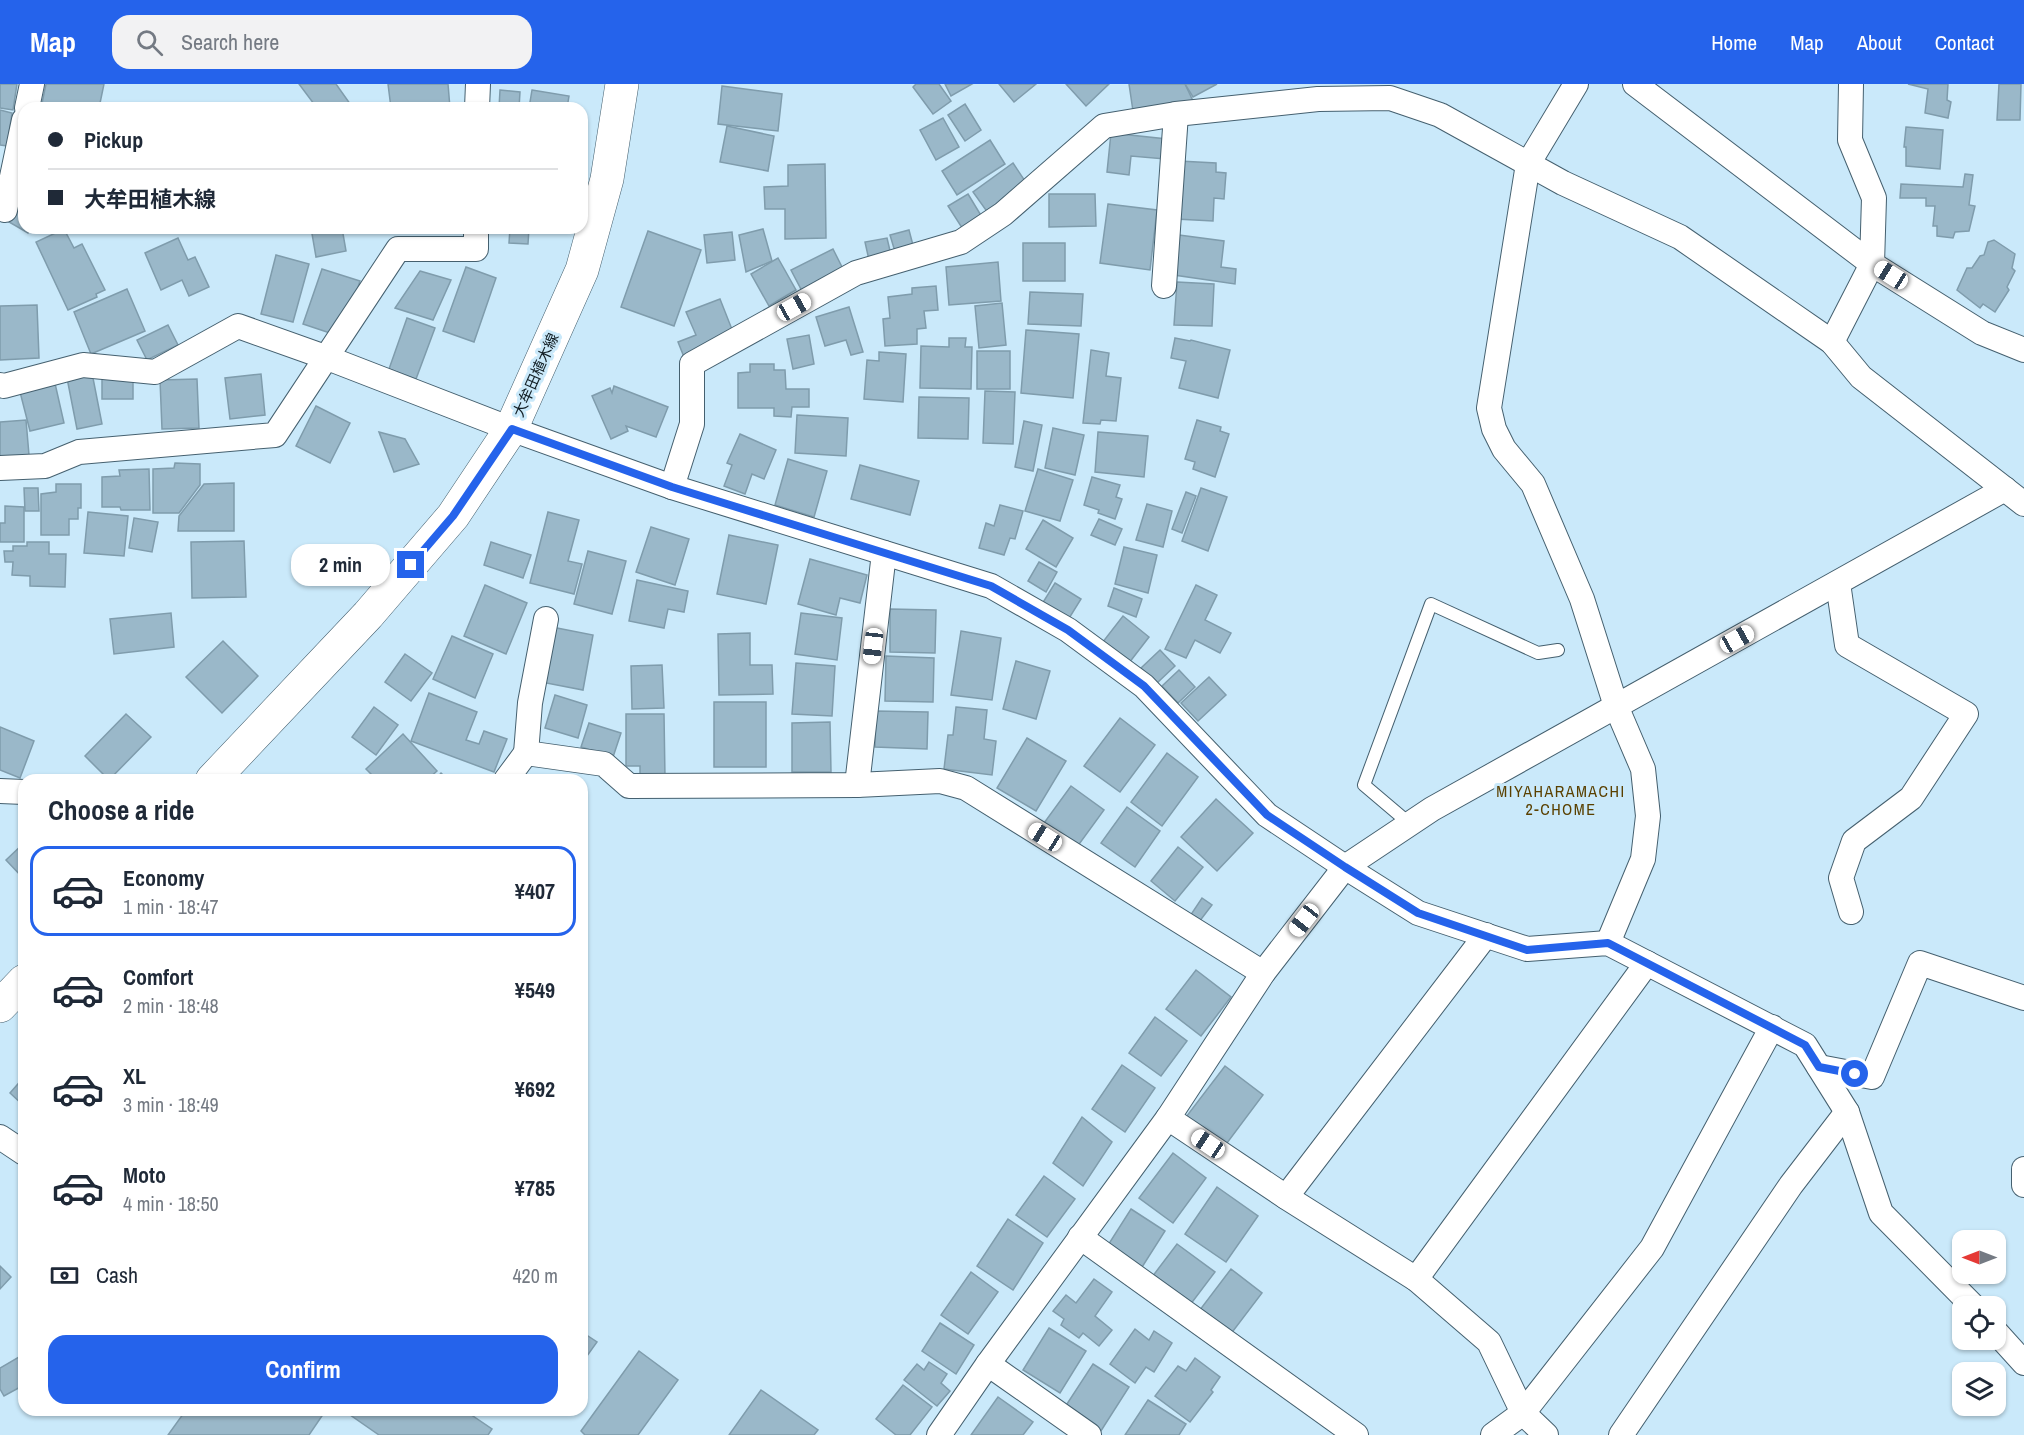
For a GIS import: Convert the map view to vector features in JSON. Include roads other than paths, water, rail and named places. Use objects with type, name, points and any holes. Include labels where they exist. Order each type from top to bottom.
[{"type":"main road","name":"大牟田植木線","points":[[218,774],[368,615],[446,525],[512,429],[582,270],[607,179],[620,84]]},
{"type":"main road","points":[[0,1006],[18,987]]},
{"type":"street","points":[[28,102],[32,84]]},
{"type":"street","points":[[477,102],[478,84]]},
{"type":"street","points":[[1576,84],[1528,164],[1489,408],[1494,429],[1504,449],[1533,484],[1582,599],[1616,706],[1643,769],[1648,816],[1643,859],[1608,943]]},
{"type":"street","points":[[1635,84],[1872,264],[1982,333],[2024,350]]},
{"type":"street","points":[[1832,342],[1872,264],[1874,198],[1850,140],[1851,84]]},
{"type":"street","points":[[672,487],[692,424],[692,364],[856,273],[961,242],[1003,214],[1104,126],[1176,114],[1318,99],[1390,98],[1440,115],[1563,183],[1680,237],[1832,342],[1861,377],[2015,497],[1838,583],[1432,809],[1345,867],[1263,973],[1168,1118],[988,1364],[939,1435]]},
{"type":"street","points":[[1164,286],[1176,114]]},
{"type":"street","points":[[5,210],[18,148]]},
{"type":"street","points":[[0,468],[45,466],[79,452],[275,435],[398,249],[476,249],[476,234]]},
{"type":"street","points":[[0,385],[4,386],[83,365],[155,372],[238,326],[672,487],[991,586],[1068,630],[1144,686],[1267,815],[1418,913],[1527,950],[1608,943],[1805,1045],[1847,1112],[1881,1213],[1963,1296]]},
{"type":"street","points":[[857,785],[884,553]]},
{"type":"street","points":[[1838,583],[1847,645],[1966,714],[1911,798],[1854,841],[1841,878],[1851,912]]},
{"type":"street","points":[[510,774],[526,753],[530,703],[546,619]]},
{"type":"street","points":[[526,753],[604,764],[629,786],[857,785],[940,781],[966,788],[1263,973]]},
{"type":"street","points":[[0,791],[18,792]]},
{"type":"street","points":[[1286,1197],[1486,935]]},
{"type":"street","points":[[1416,1279],[1647,963]]},
{"type":"street","points":[[1819,1067],[1872,1077],[1920,963],[2024,998]]},
{"type":"street","points":[[1493,1435],[1522,1413],[1652,1248],[1772,1027]]},
{"type":"street","points":[[1621,1435],[1791,1185],[1847,1112]]},
{"type":"street","points":[[1168,1118],[1286,1197],[1416,1279],[1489,1342],[1522,1413],[1546,1435]]},
{"type":"street","points":[[0,1137],[18,1149]]},
{"type":"street","points":[[2024,1169],[2024,1185]]},
{"type":"street","points":[[1080,1237],[1356,1435]]},
{"type":"street","points":[[2006,1343],[2024,1363]]},
{"type":"street","points":[[988,1364],[1089,1435]]},
{"type":"lane","points":[[1410,824],[1364,785],[1431,604],[1538,653],[1558,650]]},
{"type":"district","name":"MIYAHARAMACHI 2-CHOME","points":[[1561,800]]}]
